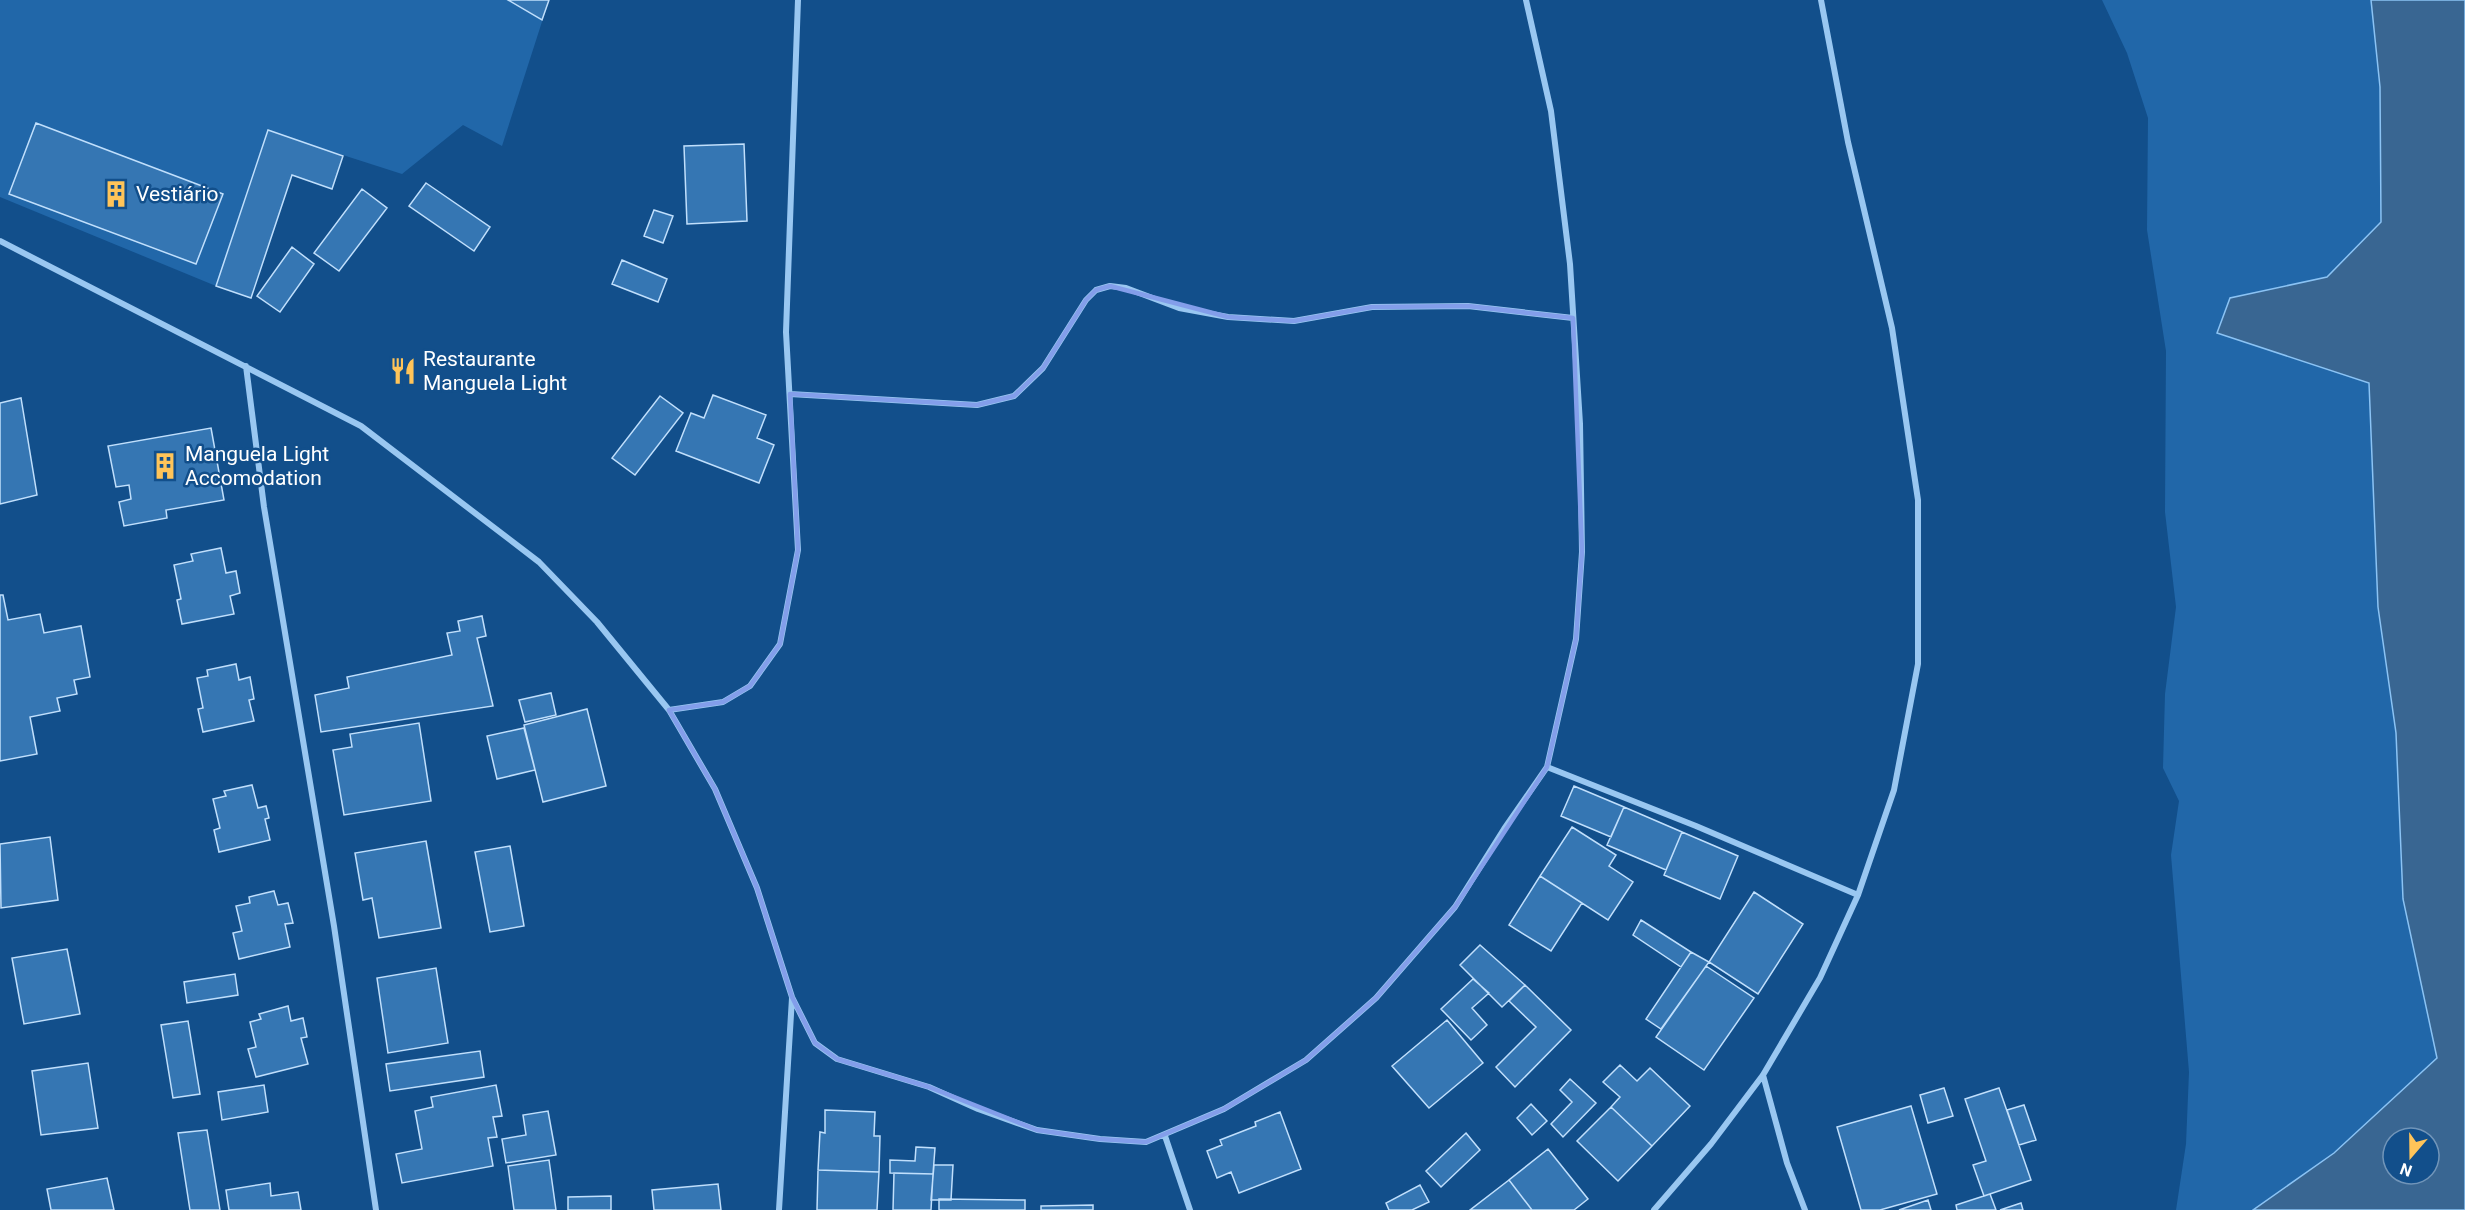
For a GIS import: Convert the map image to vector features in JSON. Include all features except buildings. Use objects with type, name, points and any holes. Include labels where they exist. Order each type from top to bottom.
[{"type":"street","points":[[669,710],[723,702],[750,686],[780,644],[798,550],[786,332],[798,0]]},
{"type":"street","points":[[0,241],[362,426],[539,562],[597,622],[669,710],[715,789],[757,888],[792,998],[815,1043],[837,1059],[929,1087],[978,1109],[1037,1130],[1100,1139],[1146,1142],[1165,1136],[1224,1109],[1306,1060],[1376,998],[1455,908],[1504,829],[1547,766],[1576,639],[1582,552],[1580,424],[1570,264],[1551,111],[1526,0]]},
{"type":"street","points":[[1654,1210],[1711,1144],[1763,1075],[1820,978],[1858,895],[1894,790],[1918,664],[1918,500],[1892,328],[1848,142],[1821,0]]},
{"type":"street","points":[[790,394],[977,405],[1014,396],[1043,368],[1086,300],[1096,290],[1110,286],[1126,288],[1179,308],[1228,317],[1294,321],[1372,306],[1468,306],[1573,318]]},
{"type":"street","points":[[246,366],[264,507],[334,926],[376,1210]]},
{"type":"street","points":[[1547,766],[1858,895]]},
{"type":"street","points":[[779,1210],[792,998]]},
{"type":"street","points":[[1763,1075],[1787,1163],[1805,1210]]},
{"type":"street","points":[[1165,1136],[1190,1210]]},
{"type":"highlighted area","points":[[1110,286],[1228,317],[1294,321],[1372,307],[1468,306],[1573,318],[1582,552],[1576,639],[1547,767],[1455,907],[1376,998],[1306,1060],[1224,1109],[1165,1136],[1146,1142],[1100,1139],[1037,1130],[929,1087],[837,1059],[815,1043],[792,997],[757,888],[715,789],[669,710],[723,702],[750,686],[780,644],[798,550],[790,394],[977,405],[1014,396],[1043,368],[1086,300],[1096,290]]},
{"type":"shaded area","points":[[0,0],[549,0],[502,146],[463,125],[402,174],[268,131],[216,286],[0,197]]},
{"type":"shaded area","points":[[2102,0],[2465,0],[2465,1210],[2176,1210],[2186,1144],[2189,1072],[2171,855],[2179,801],[2163,768],[2165,694],[2176,607],[2165,512],[2166,351],[2147,230],[2148,118],[2127,53]]},
{"type":"shaded area","points":[[2371,0],[2465,0],[2465,1210],[2253,1210],[2334,1153],[2437,1058],[2403,899],[2396,733],[2378,607],[2369,383],[2217,333],[2230,298],[2327,277],[2381,222],[2380,87]]},
{"type":"place","name":"Vestiário","points":[[116,194]]},
{"type":"place","name":"Restaurante Manguela Light","points":[[403,371]]},
{"type":"place","name":"Manguela Light Accomodation","points":[[165,466]]}]
